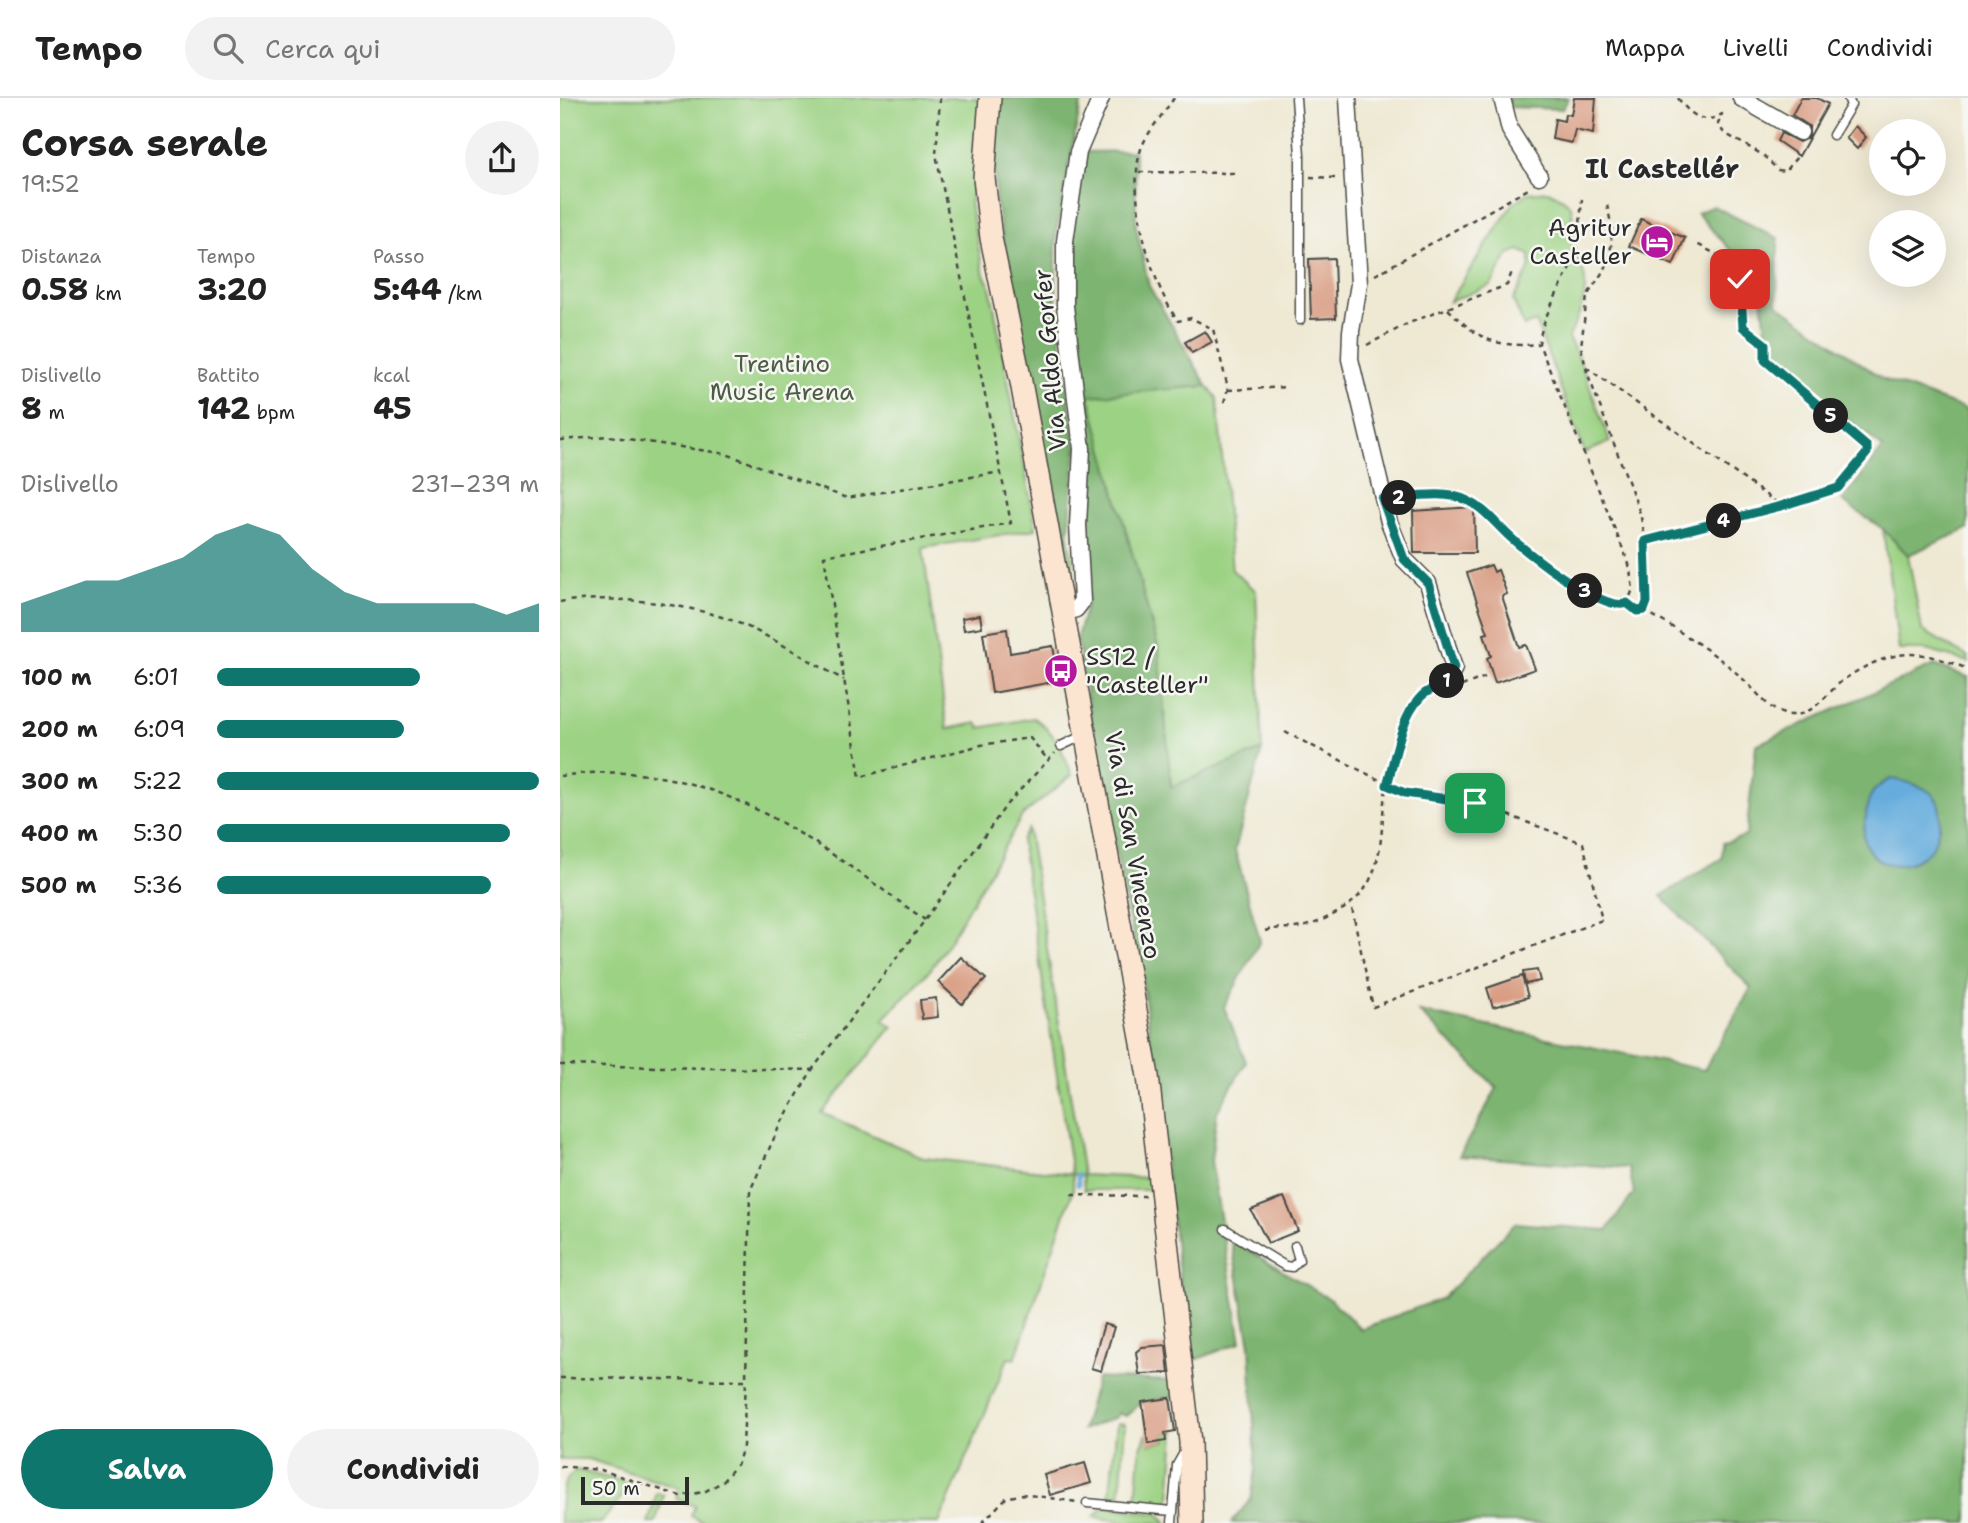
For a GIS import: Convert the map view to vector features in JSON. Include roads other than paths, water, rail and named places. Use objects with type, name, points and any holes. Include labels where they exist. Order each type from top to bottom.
[{"type":"main road","name":"Via di San Vincenzo","points":[[990,98],[984,157],[985,201],[1148,1076],[1190,1443],[1192,1523]]},
{"type":"street","name":"Via Aldo Gorfer","points":[[1063,613],[1076,609],[1082,601],[1078,525],[1082,449],[1065,306],[1065,242],[1078,152],[1101,98]]},
{"type":"street","points":[[1348,98],[1359,284],[1351,331],[1350,359],[1382,499],[1404,559],[1428,583],[1454,668],[1445,686]]},
{"type":"street","points":[[1502,98],[1510,130],[1539,181]]},
{"type":"street","points":[[1741,98],[1800,132]]},
{"type":"lane","points":[[1296,98],[1300,176],[1300,320]]},
{"type":"lane","points":[[1833,135],[1850,105],[1848,98]]},
{"type":"lane","points":[[1061,747],[1086,734]]},
{"type":"lane","points":[[1225,1229],[1284,1266],[1292,1267],[1298,1260],[1295,1247]]},
{"type":"lane","points":[[1172,1523],[1177,1465],[1190,1443]]},
{"type":"lane","points":[[1087,1503],[1172,1511]]},
{"type":"water","points":[[1891,779],[1926,789],[1938,802],[1940,812],[1940,824],[1930,849],[1921,858],[1898,865],[1876,858],[1868,850],[1864,835],[1870,798],[1875,789]]},
{"type":"waterway","points":[[1078,1175],[1078,1185]]},
{"type":"place","name":"Agritur Casteller","points":[[1657,242]]},
{"type":"place","name":"SS12 / \"Casteller\"","points":[[1061,671]]},
{"type":"district","name":"Il Castellér","points":[[1662,169]]},
{"type":"park label","name":"Trentino Music Arena","points":[[782,378]]}]
